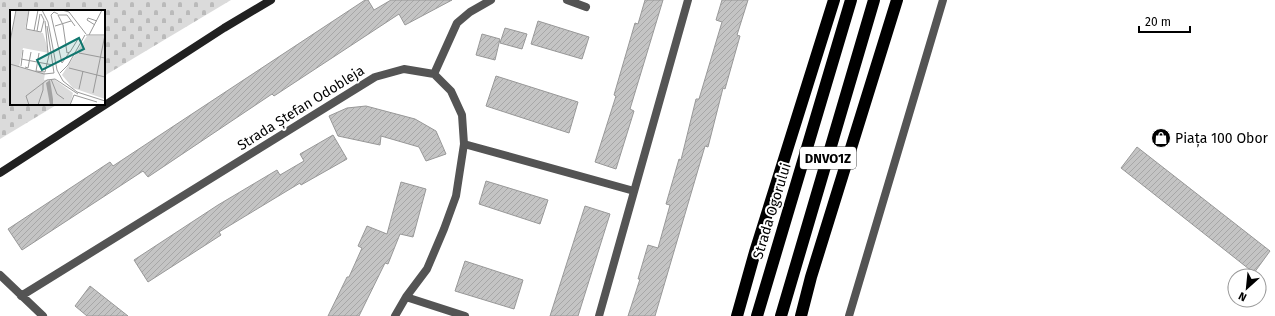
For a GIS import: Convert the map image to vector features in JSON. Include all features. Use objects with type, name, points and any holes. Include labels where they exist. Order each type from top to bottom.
[{"type":"highway","points":[[737,316],[755,252],[834,0]]},
{"type":"highway","name":"Strada Ogorului","points":[[757,316],[851,0]]},
{"type":"highway","name":"DNVO1Z","points":[[781,316],[874,0]]},
{"type":"highway","points":[[801,316],[811,277],[897,0]]},
{"type":"main road","points":[[0,173],[224,28],[272,0]]},
{"type":"street","points":[[395,316],[406,297],[427,269],[456,196],[464,144],[462,115],[451,91],[434,74],[457,23],[470,12],[491,0]]},
{"type":"street","points":[[567,0],[586,7]]},
{"type":"street","points":[[599,316],[688,0]]},
{"type":"street","points":[[849,316],[943,0]]},
{"type":"street","name":"Strada Ștefan Odobleja","points":[[22,296],[375,77],[404,69],[434,74]]},
{"type":"street","points":[[464,144],[634,191]]},
{"type":"street","points":[[0,276],[43,316]]},
{"type":"street","points":[[406,297],[465,316]]},
{"type":"green space","points":[[0,0],[231,0],[105,75],[105,10],[10,10],[10,105],[56,105],[0,139]]},
{"type":"building","points":[[365,0],[368,0],[374,10],[391,0],[452,0],[405,25],[399,14],[274,96],[272,94],[148,177],[143,171],[22,250],[8,229],[110,162],[113,166]]},
{"type":"building","points":[[645,0],[663,0],[630,109],[634,111],[616,169],[595,162],[616,96],[614,95],[635,23],[638,24]]},
{"type":"building","points":[[722,0],[748,0],[737,35],[740,36],[725,89],[723,88],[708,147],[705,146],[655,316],[628,316],[640,279],[638,279],[648,245],[658,248],[670,205],[666,204],[679,159],[681,160],[696,99],[699,99],[722,22],[716,20]]},
{"type":"building","points":[[538,21],[589,37],[582,59],[531,44]]},
{"type":"building","points":[[505,28],[527,34],[522,49],[500,43]]},
{"type":"building","points":[[482,34],[500,39],[495,60],[476,55]]},
{"type":"building","points":[[496,76],[578,102],[569,133],[486,106]]},
{"type":"building","points":[[366,106],[415,119],[436,131],[446,154],[426,161],[419,147],[381,136],[380,145],[338,136],[329,116],[347,108]]},
{"type":"building","points":[[333,135],[347,159],[301,185],[300,183],[219,232],[221,235],[148,282],[134,260],[218,205],[277,170],[280,175],[304,161],[300,154]]},
{"type":"building","points":[[1137,147],[1270,251],[1258,268],[1248,268],[1121,168]]},
{"type":"building","points":[[486,181],[548,200],[540,224],[479,204]]},
{"type":"building","points":[[401,182],[426,189],[413,237],[400,234],[388,264],[385,263],[359,316],[328,316],[347,277],[349,277],[362,248],[358,246],[367,226],[387,234]]},
{"type":"building","points":[[585,206],[610,214],[578,316],[550,316]]},
{"type":"building","points":[[465,261],[523,280],[514,309],[455,291]]},
{"type":"building","points":[[90,286],[128,316],[87,316],[75,306]]},
{"type":"place","name":"Piața 100 Obor","points":[[1161,138]]}]
